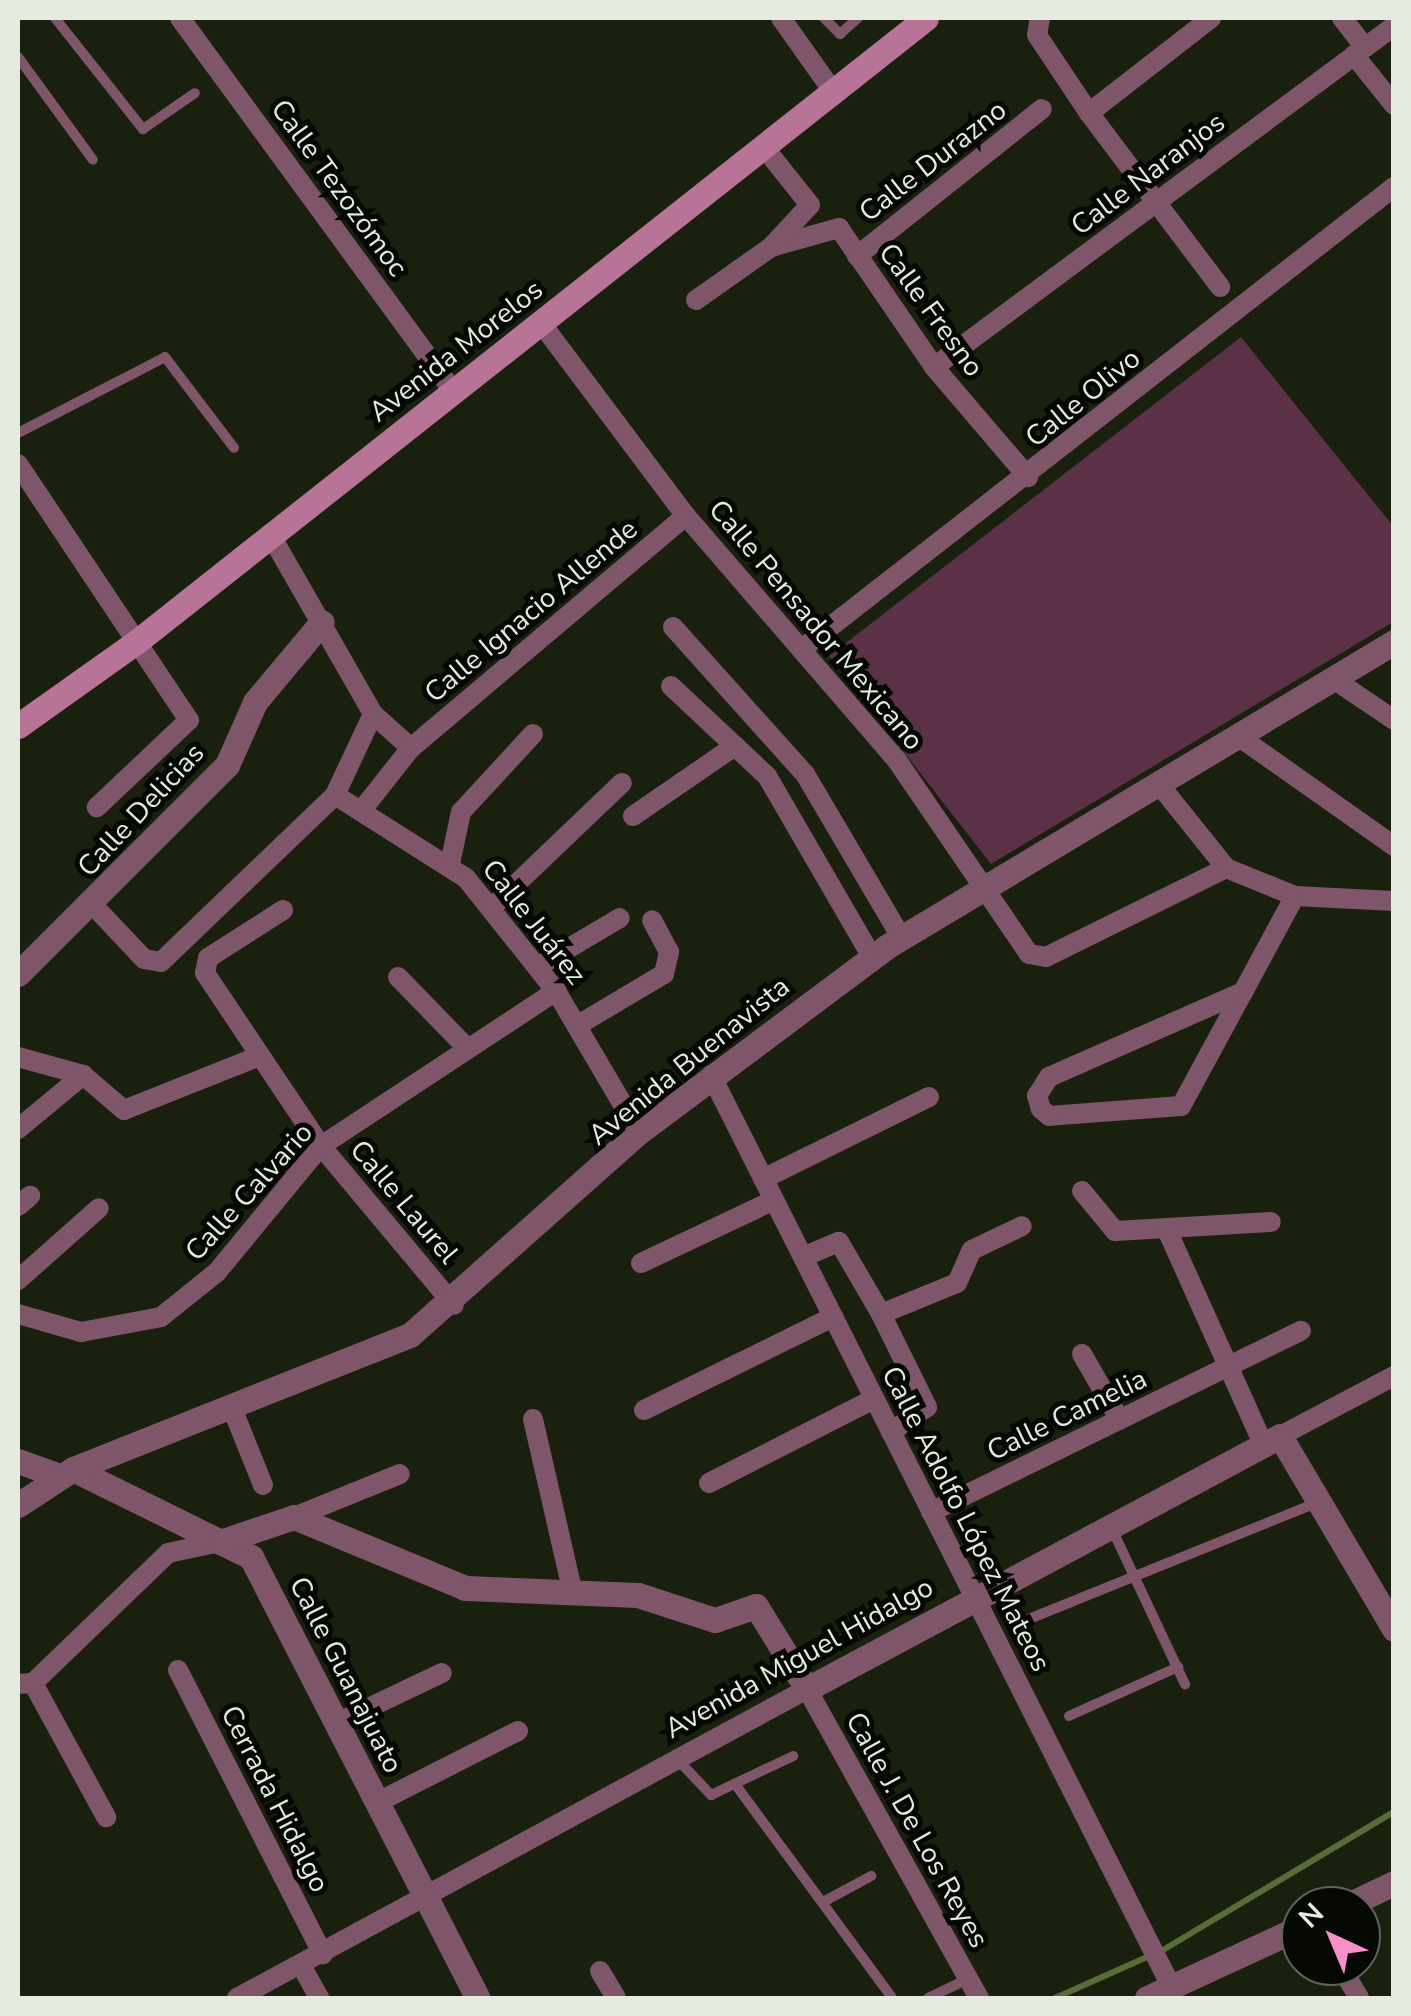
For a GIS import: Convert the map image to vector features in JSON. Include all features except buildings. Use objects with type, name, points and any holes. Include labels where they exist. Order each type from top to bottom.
[{"type":"main road","name":"Avenida Morelos","points":[[18,726],[135,644],[926,18]]},
{"type":"street","name":"Calle Tezozómoc","points":[[180,18],[454,392]]},
{"type":"street","points":[[781,18],[832,90]]},
{"type":"street","points":[[1089,113],[1211,18]]},
{"type":"street","points":[[1342,18],[1394,105]]},
{"type":"street","points":[[1038,22],[1089,113],[1153,205],[1220,287]]},
{"type":"street","name":"Calle Naranjos","points":[[934,367],[1394,26]]},
{"type":"street","name":"Calle Durazno","points":[[857,256],[1042,109]]},
{"type":"street","points":[[696,300],[771,247],[810,205],[763,146]]},
{"type":"street","name":"Calle Olivo","points":[[803,648],[1028,477],[1394,188]]},
{"type":"street","name":"Calle Fresno","points":[[771,247],[831,226],[857,256],[934,367],[1028,477]]},
{"type":"street","name":"Calle Pensador Mexicano","points":[[541,323],[686,516],[803,648],[983,883],[1030,954],[1046,957],[1226,868]]},
{"type":"street","points":[[18,464],[189,720],[97,807]]},
{"type":"street","name":"Calle Ignacio Allende","points":[[361,811],[411,748],[686,516]]},
{"type":"street","points":[[270,534],[373,714],[411,748]]},
{"type":"street","name":"Calle Delicias","points":[[18,974],[92,905],[227,765],[254,702],[322,622]]},
{"type":"street","points":[[672,627],[805,774],[901,936]]},
{"type":"street","name":"Avenida Buenavista","points":[[18,1504],[66,1472],[365,1358],[454,1305],[639,1132],[872,956],[983,883],[1394,642]]},
{"type":"street","points":[[1332,678],[1394,720]]},
{"type":"street","points":[[671,686],[777,790],[872,956]]},
{"type":"street","points":[[92,905],[144,959],[161,962],[336,795],[373,714]]},
{"type":"street","points":[[450,864],[462,812],[533,734]]},
{"type":"street","points":[[1238,736],[1394,846]]},
{"type":"street","points":[[633,816],[735,746]]},
{"type":"street","points":[[1158,782],[1226,868],[1294,896],[1394,901]]},
{"type":"street","points":[[491,908],[622,783]]},
{"type":"street","name":"Calle Juárez","points":[[336,795],[450,864],[491,908],[556,992],[639,1132]]},
{"type":"street","points":[[1243,992],[1049,1077],[1037,1096],[1041,1108],[1049,1116],[1182,1106],[1243,992],[1294,896]]},
{"type":"street","name":"Calle Laurel","points":[[283,910],[203,966],[257,1057],[322,1146],[454,1305]]},
{"type":"street","points":[[537,967],[620,918]]},
{"type":"street","points":[[578,1026],[664,974],[669,952],[652,920]]},
{"type":"street","points":[[398,977],[466,1047]]},
{"type":"street","name":"Calle Calvario","points":[[18,1314],[81,1332],[161,1317],[217,1272],[322,1146],[466,1047],[556,992]]},
{"type":"street","points":[[18,1057],[83,1075],[124,1110],[257,1057]]},
{"type":"street","points":[[18,1129],[83,1075]]},
{"type":"street","name":"Calle Adolfo López Mateos","points":[[711,1075],[1150,1946],[1177,1984]]},
{"type":"street","points":[[763,1179],[929,1097]]},
{"type":"street","points":[[1082,1191],[1115,1231],[1272,1222]]},
{"type":"street","points":[[641,1263],[774,1200]]},
{"type":"street","points":[[18,1280],[99,1208]]},
{"type":"street","points":[[881,1314],[956,1282],[972,1250],[1022,1226]]},
{"type":"street","points":[[1166,1230],[1227,1367],[1271,1440],[1319,1502],[1394,1629]]},
{"type":"street","points":[[803,1257],[838,1242],[881,1314],[926,1406],[891,1432]]},
{"type":"street","points":[[644,1410],[833,1317]]},
{"type":"street","name":"Calle Camelia","points":[[932,1512],[1300,1331]]},
{"type":"street","points":[[1082,1354],[1120,1420]]},
{"type":"street","name":"Avenida Miguel Hidalgo","points":[[237,1998],[428,1899],[974,1596],[1394,1376]]},
{"type":"street","points":[[709,1483],[874,1399]]},
{"type":"street","points":[[232,1408],[262,1485]]},
{"type":"street","points":[[533,1419],[573,1594]]},
{"type":"street","points":[[18,1460],[66,1472]]},
{"type":"street","name":"Calle Guanajuato","points":[[66,1472],[251,1557],[478,1998]]},
{"type":"street","points":[[106,1817],[25,1683],[168,1553],[220,1542],[400,1474]]},
{"type":"street","points":[[294,1516],[465,1588],[638,1595],[715,1620],[756,1606],[806,1689]]},
{"type":"street","name":"Cerrada Hidalgo","points":[[178,1670],[323,1954]]},
{"type":"street","points":[[337,1723],[442,1673]]},
{"type":"street","name":"Calle J. De Los Reyes","points":[[806,1689],[979,1998]]},
{"type":"street","points":[[378,1802],[518,1730]]},
{"type":"street","points":[[1147,1998],[1281,1937]]},
{"type":"street","points":[[302,1965],[319,1998]]},
{"type":"street","points":[[600,1970],[616,1998]]},
{"type":"lane","points":[[55,18],[143,129],[195,93]]},
{"type":"lane","points":[[824,18],[840,34],[858,18]]},
{"type":"lane","points":[[18,57],[93,160]]},
{"type":"lane","points":[[18,433],[165,358],[234,448]]},
{"type":"lane","points":[[1019,1622],[1319,1502]]},
{"type":"lane","points":[[1110,1526],[1185,1684]]},
{"type":"lane","points":[[1069,1716],[1178,1667]]},
{"type":"lane","points":[[677,1760],[700,1793],[735,1784],[792,1756]]},
{"type":"lane","points":[[735,1784],[796,1880],[823,1902],[892,1998]]},
{"type":"lane","points":[[823,1902],[872,1876]]},
{"type":"lane","points":[[928,1998],[968,1978]]},
{"type":"shaded area","points":[[1241,337],[1393,526],[1393,622],[991,864],[829,656]]},
{"type":"waterway","points":[[1055,1998],[1163,1950],[1394,1812]]}]
